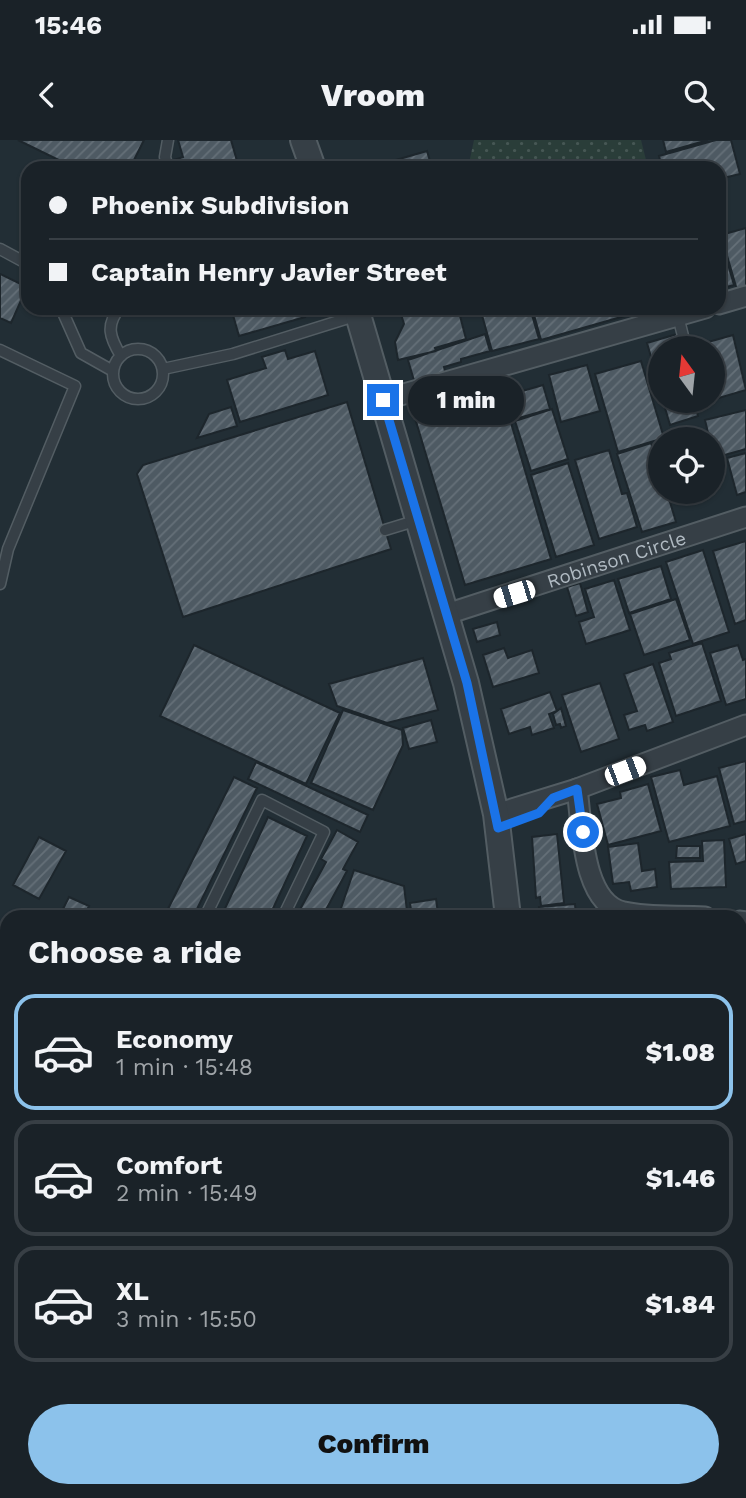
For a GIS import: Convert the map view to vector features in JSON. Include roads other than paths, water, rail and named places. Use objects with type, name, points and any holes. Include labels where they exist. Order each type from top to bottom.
[{"type":"street","points":[[303,140],[310,161]]},
{"type":"street","points":[[726,302],[746,296]]},
{"type":"street","points":[[358,315],[447,614],[497,821],[507,910]]},
{"type":"street","points":[[383,400],[681,315]]},
{"type":"street","name":"Robinson Circle","points":[[447,614],[746,517]]},
{"type":"street","points":[[497,821],[534,800],[553,798],[746,725]]},
{"type":"street","points":[[577,789],[590,876],[602,902],[618,910]]},
{"type":"lane","points":[[166,161],[168,140]]},
{"type":"lane","points":[[0,249],[21,260]]},
{"type":"lane","points":[[64,315],[82,353],[113,371]]},
{"type":"lane","points":[[116,315],[109,326],[110,339],[121,356]]},
{"type":"lane","points":[[163,369],[233,354],[345,315]]},
{"type":"lane","points":[[678,316],[683,336]]},
{"type":"lane","points":[[136,349],[153,354],[163,369],[163,377],[155,393],[138,400],[122,394],[116,388],[113,371],[121,356],[136,349]]},
{"type":"lane","points":[[0,350],[75,386],[8,549],[0,584]]},
{"type":"lane","points":[[385,530],[419,520]]},
{"type":"lane","points":[[208,910],[262,800],[324,832],[286,910]]}]
